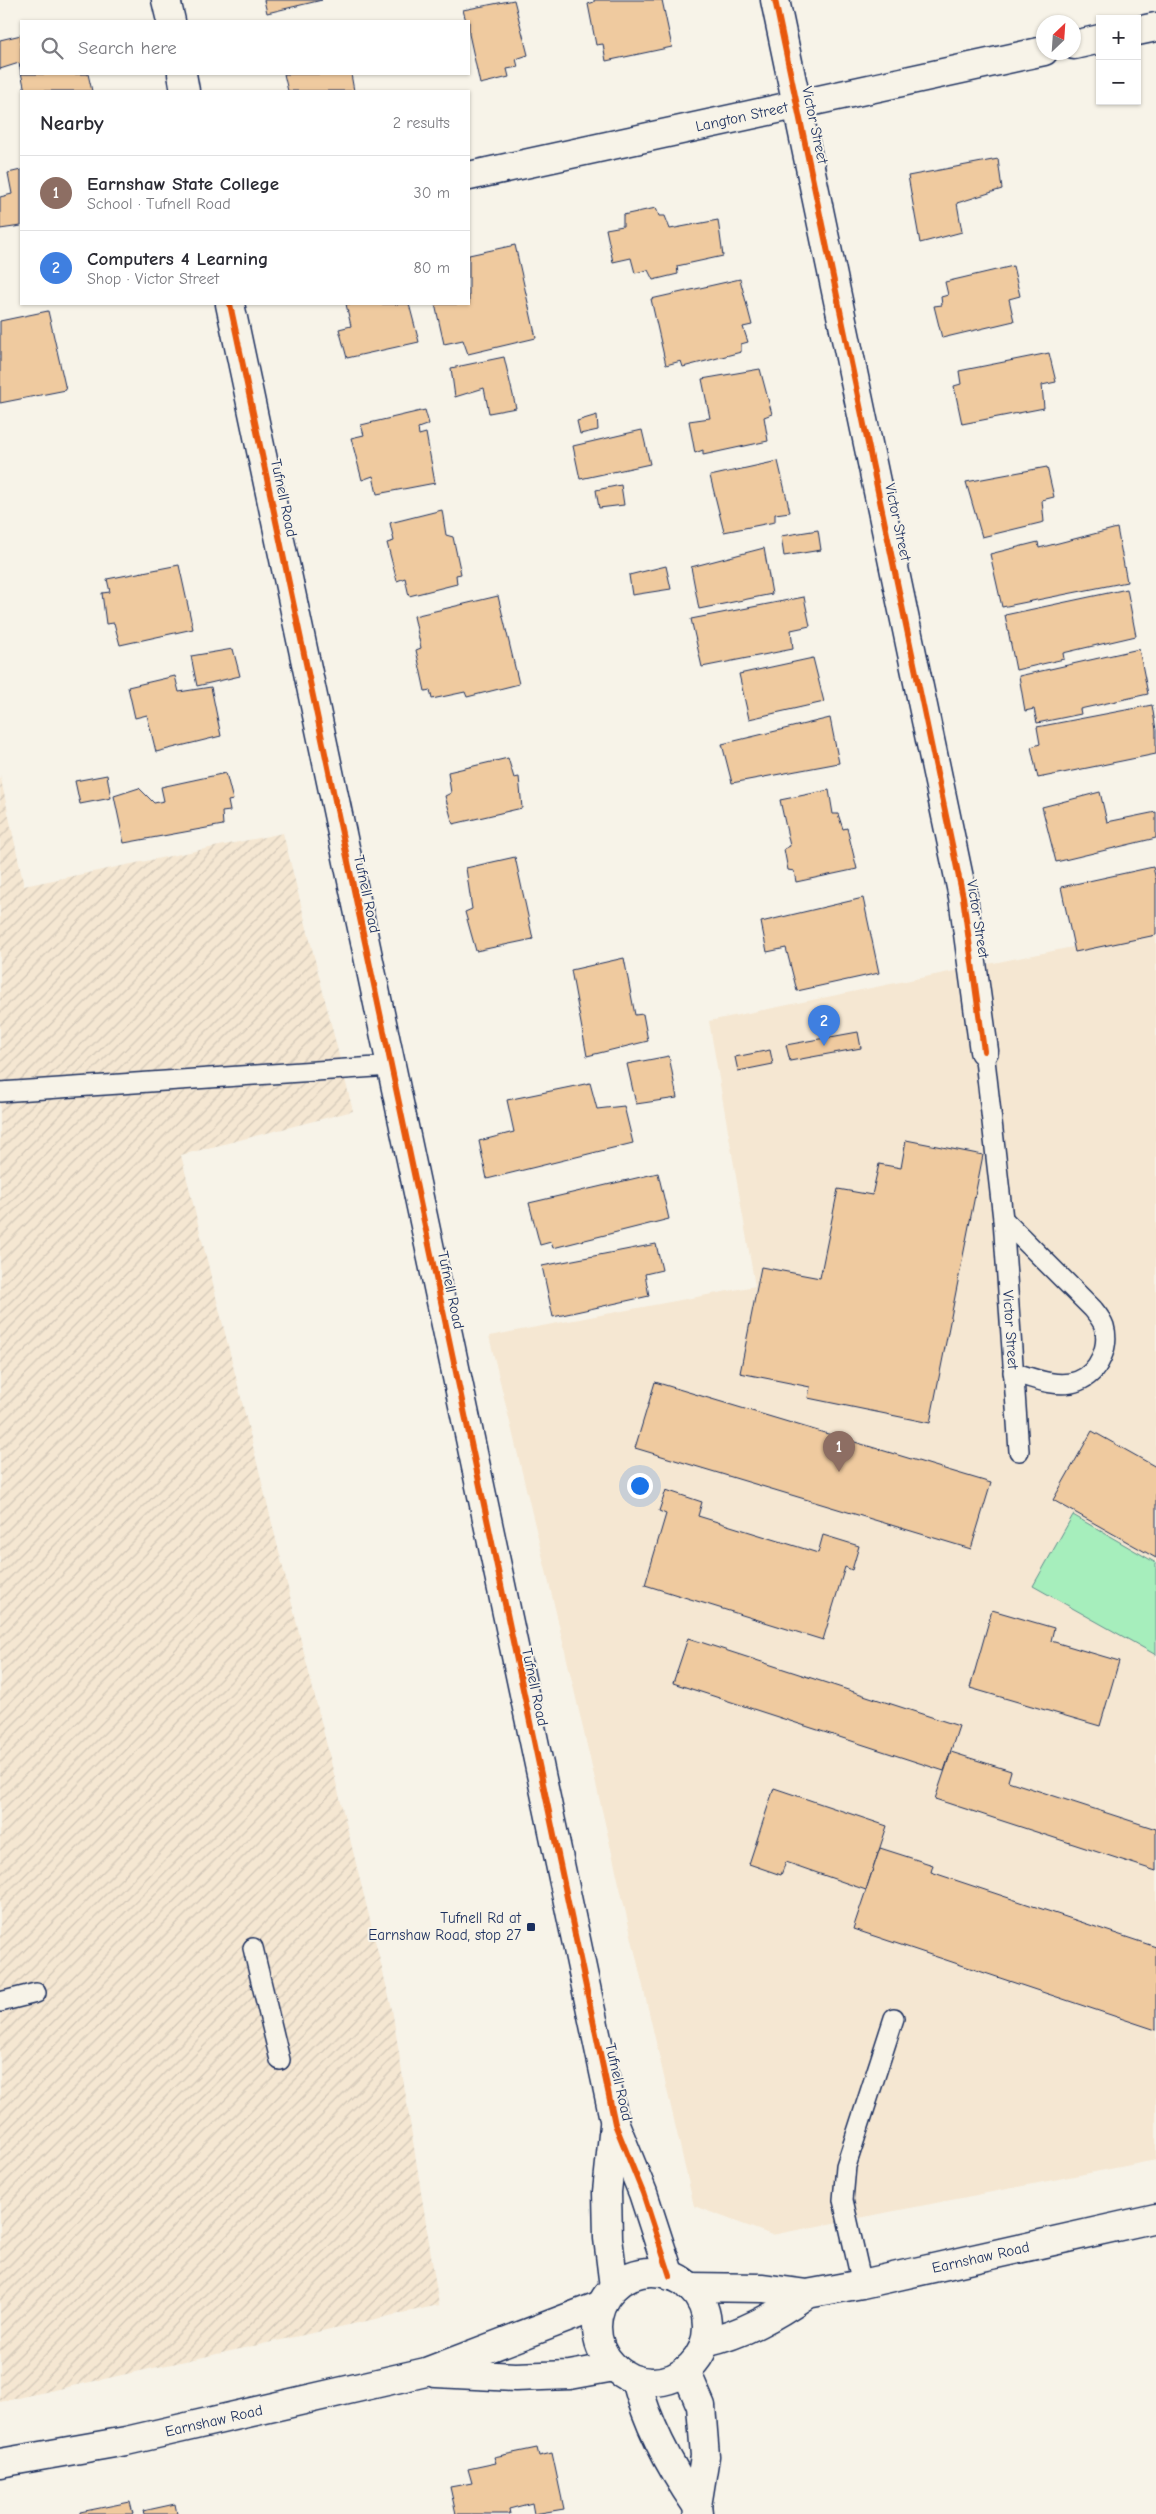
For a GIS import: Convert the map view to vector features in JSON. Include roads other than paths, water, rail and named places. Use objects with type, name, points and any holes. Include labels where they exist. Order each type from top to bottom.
[{"type":"street","points":[[166,0],[171,20]]},
{"type":"street","name":"Victor Street","points":[[775,0],[963,897],[984,1051]]},
{"type":"street","points":[[1141,30],[1156,27]]},
{"type":"street","points":[[1081,43],[1096,40]]},
{"type":"street","name":"Langton Street","points":[[470,176],[1036,53]]},
{"type":"street","points":[[182,75],[186,90]]},
{"type":"street","name":"Tufnell Road","points":[[230,305],[615,2124],[680,2281]]},
{"type":"street","name":"Tufnell Road","points":[[608,2296],[607,2192],[615,2124]]},
{"type":"street","name":"Earnshaw Road","points":[[680,2281],[806,2294],[862,2284],[1156,2218]]},
{"type":"street","points":[[625,2374],[654,2382],[671,2379],[686,2371],[698,2358],[705,2343],[707,2328],[705,2313],[699,2298],[680,2281],[656,2272],[640,2273],[626,2278],[608,2296],[598,2321],[598,2338],[604,2354],[625,2374],[643,2406],[667,2462],[697,2510]]},
{"type":"street","name":"Earnshaw Road","points":[[705,2343],[730,2337],[772,2318],[806,2294]]},
{"type":"street","name":"Earnshaw Road","points":[[0,2463],[126,2441],[426,2372],[608,2296]]},
{"type":"street","points":[[686,2371],[701,2406],[705,2456],[697,2510]]},
{"type":"street","name":"Earnshaw Road","points":[[426,2372],[515,2377],[625,2374]]},
{"type":"lane","name":"Victor Street","points":[[984,1051],[1003,1219],[1019,1451]]},
{"type":"lane","points":[[0,1092],[391,1066]]},
{"type":"lane","points":[[1003,1219],[1093,1309],[1103,1324],[1106,1338],[1104,1352],[1098,1363],[1089,1374],[1078,1381],[1063,1383],[1045,1382],[1013,1372]]},
{"type":"lane","points":[[253,1948],[280,2060]]},
{"type":"lane","points":[[0,2002],[36,1993]]},
{"type":"lane","points":[[862,2284],[843,2200],[846,2166],[894,2018]]},
{"type":"place","name":"Computers 4 Learning","points":[[824,1046]]},
{"type":"place","name":"Earnshaw State College","points":[[839,1472]]},
{"type":"place","name":"Tufnell Rd at Earnshaw Road, stop 27","points":[[531,1927]]}]
